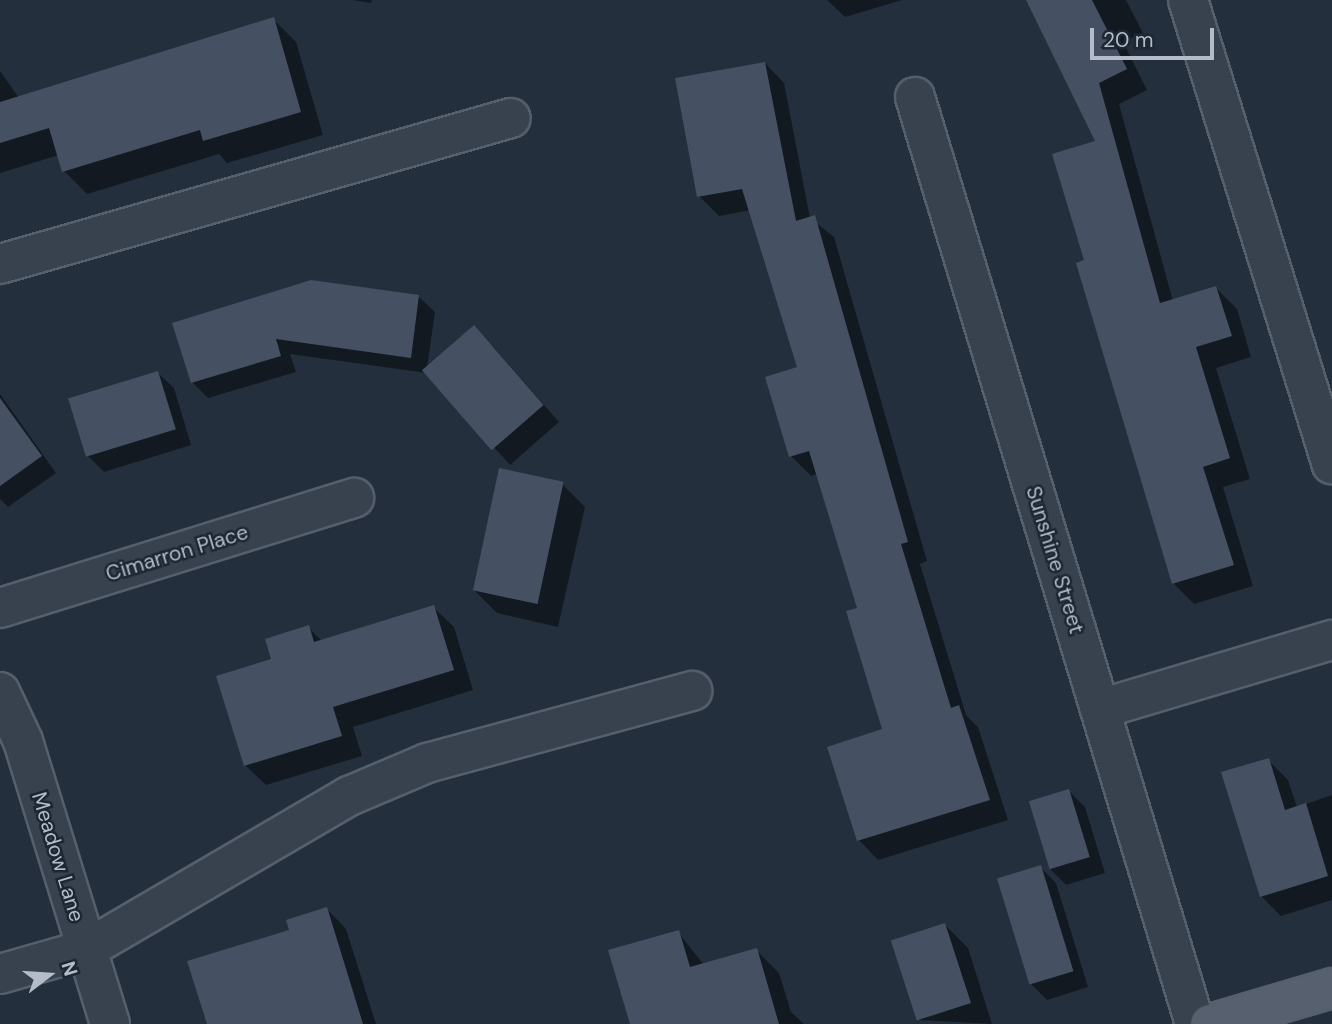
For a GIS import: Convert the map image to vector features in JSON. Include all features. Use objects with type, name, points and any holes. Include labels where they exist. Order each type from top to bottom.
[{"type":"main road","points":[[1210,1024],[1332,988]]},
{"type":"street","points":[[1188,0],[1332,464]]},
{"type":"street","name":"Sunshine Street","points":[[915,97],[1195,1024]]},
{"type":"street","points":[[0,264],[511,118]]},
{"type":"street","name":"Cimarron Place","points":[[0,608],[354,498]]},
{"type":"street","points":[[1100,709],[1332,640]]},
{"type":"street","points":[[0,974],[87,949],[349,796],[405,772],[692,691]]},
{"type":"street","name":"Meadow Lane","points":[[0,692],[23,741],[110,1024]]},
{"type":"building","points":[[1026,0],[1092,0],[1127,69],[1099,83],[1160,303],[1216,286],[1232,336],[1196,347],[1230,458],[1203,467],[1234,565],[1172,584],[1076,263],[1084,260],[1052,154],[1095,141]]},
{"type":"building","points":[[274,17],[301,112],[203,141],[200,130],[62,172],[49,128],[0,143],[0,102]]},
{"type":"building","points":[[765,62],[796,221],[815,215],[908,542],[901,544],[951,708],[959,705],[990,800],[857,841],[827,747],[882,729],[846,611],[857,608],[809,451],[789,457],[765,377],[797,367],[742,189],[697,197],[675,78]]},
{"type":"building","points":[[311,280],[419,295],[411,358],[276,339],[281,356],[191,383],[172,323]]},
{"type":"building","points":[[474,325],[544,405],[491,450],[422,370]]},
{"type":"building","points":[[158,371],[176,429],[86,457],[68,398]]},
{"type":"building","points":[[0,398],[42,456],[0,486]]},
{"type":"building","points":[[499,468],[564,482],[538,604],[473,590]]},
{"type":"building","points":[[434,605],[454,670],[333,707],[342,736],[244,766],[216,676],[271,659],[265,639],[309,625],[314,642]]},
{"type":"building","points":[[1269,758],[1285,810],[1306,803],[1328,876],[1260,897],[1221,772]]},
{"type":"building","points":[[1069,789],[1090,857],[1050,869],[1029,801]]},
{"type":"building","points":[[1041,865],[1073,971],[1029,985],[997,878]]},
{"type":"building","points":[[327,907],[363,1024],[207,1024],[187,961],[289,930],[286,920]]},
{"type":"building","points":[[945,923],[971,1003],[917,1021],[891,941]]},
{"type":"building","points":[[679,930],[690,967],[757,948],[779,1024],[630,1024],[608,950]]}]
